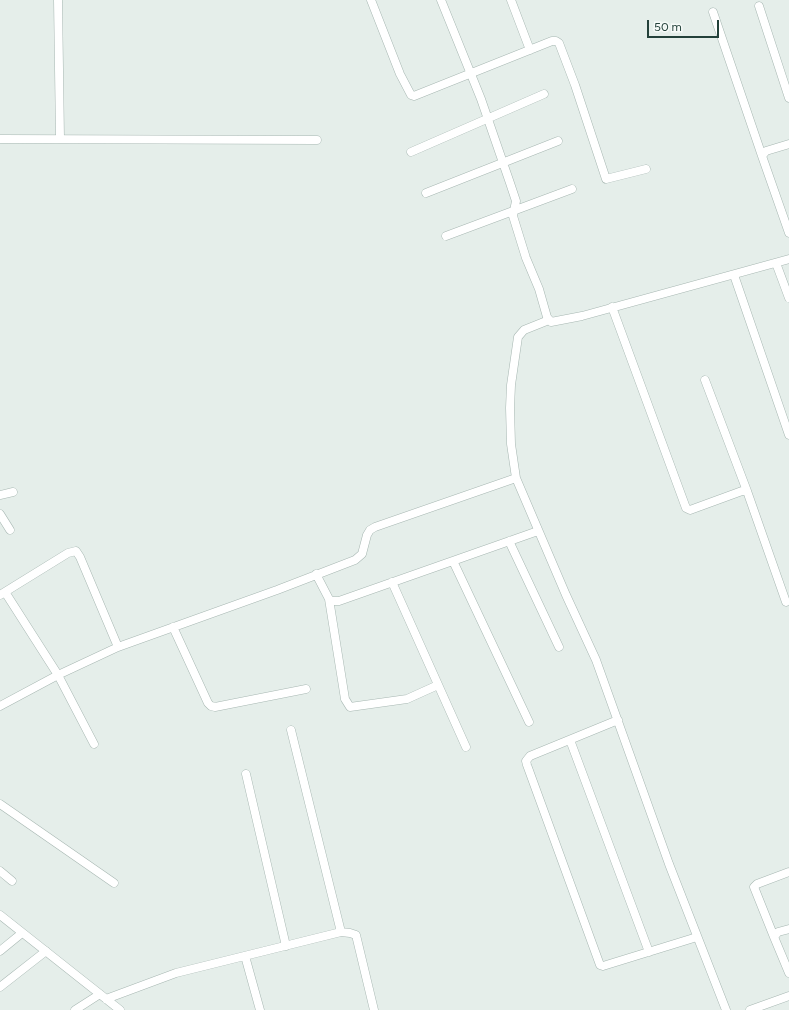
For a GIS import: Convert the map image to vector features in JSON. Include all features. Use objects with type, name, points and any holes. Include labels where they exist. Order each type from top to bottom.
[{"type":"street","points":[[58,0],[60,138]]},
{"type":"street","points":[[371,0],[400,74],[411,95],[414,96],[552,41],[559,43],[592,133],[606,179],[646,169]]},
{"type":"street","points":[[441,0],[487,118],[515,197],[513,212],[524,251],[549,320]]},
{"type":"street","points":[[511,0],[530,50]]},
{"type":"street","points":[[758,6],[789,98]]},
{"type":"street","points":[[713,12],[789,233]]},
{"type":"street","points":[[411,152],[544,94]]},
{"type":"street","points":[[0,139],[317,140]]},
{"type":"street","points":[[426,193],[558,141]]},
{"type":"street","points":[[762,156],[766,151],[789,144]]},
{"type":"street","points":[[446,236],[572,189]]},
{"type":"street","points":[[726,1010],[697,937],[596,660],[516,478],[512,451],[510,408],[511,385],[518,337],[524,330],[549,320],[558,321],[789,259]]},
{"type":"street","points":[[776,263],[789,298]]},
{"type":"street","points":[[734,275],[789,435]]},
{"type":"street","points":[[612,307],[686,508],[690,510],[742,491],[747,491]]},
{"type":"street","points":[[706,380],[786,602]]},
{"type":"street","points":[[0,705],[118,646],[172,628],[359,557],[362,554],[370,530],[375,527],[516,478]]},
{"type":"street","points":[[0,495],[13,492]]},
{"type":"street","points":[[0,514],[10,530]]},
{"type":"street","points":[[329,599],[332,601],[339,601],[538,531]]},
{"type":"street","points":[[509,541],[559,647]]},
{"type":"street","points":[[94,744],[58,675],[2,593],[68,553],[76,551],[80,557],[118,646]]},
{"type":"street","points":[[453,560],[529,722]]},
{"type":"street","points":[[316,574],[329,599],[345,699],[350,707],[400,700],[416,696],[438,685]]},
{"type":"street","points":[[392,582],[466,747]]},
{"type":"street","points":[[172,628],[208,703],[211,706],[215,707],[306,689]]},
{"type":"street","points":[[618,720],[530,756],[526,761],[599,963],[604,966],[697,937]]},
{"type":"street","points":[[290,730],[341,932]]},
{"type":"street","points":[[570,740],[649,952]]},
{"type":"street","points":[[246,774],[286,946]]},
{"type":"street","points":[[0,804],[114,883]]},
{"type":"street","points":[[0,871],[12,882]]},
{"type":"street","points":[[789,872],[757,884],[754,887],[789,974]]},
{"type":"street","points":[[0,915],[120,1010]]},
{"type":"street","points":[[774,937],[778,932],[789,929]]},
{"type":"street","points":[[75,1010],[103,996],[176,973],[341,932],[354,933],[356,936],[374,1010]]},
{"type":"street","points":[[0,951],[22,933]]},
{"type":"street","points":[[0,987],[46,951]]},
{"type":"street","points":[[245,956],[260,1010]]},
{"type":"street","points":[[754,1009],[789,996]]}]
